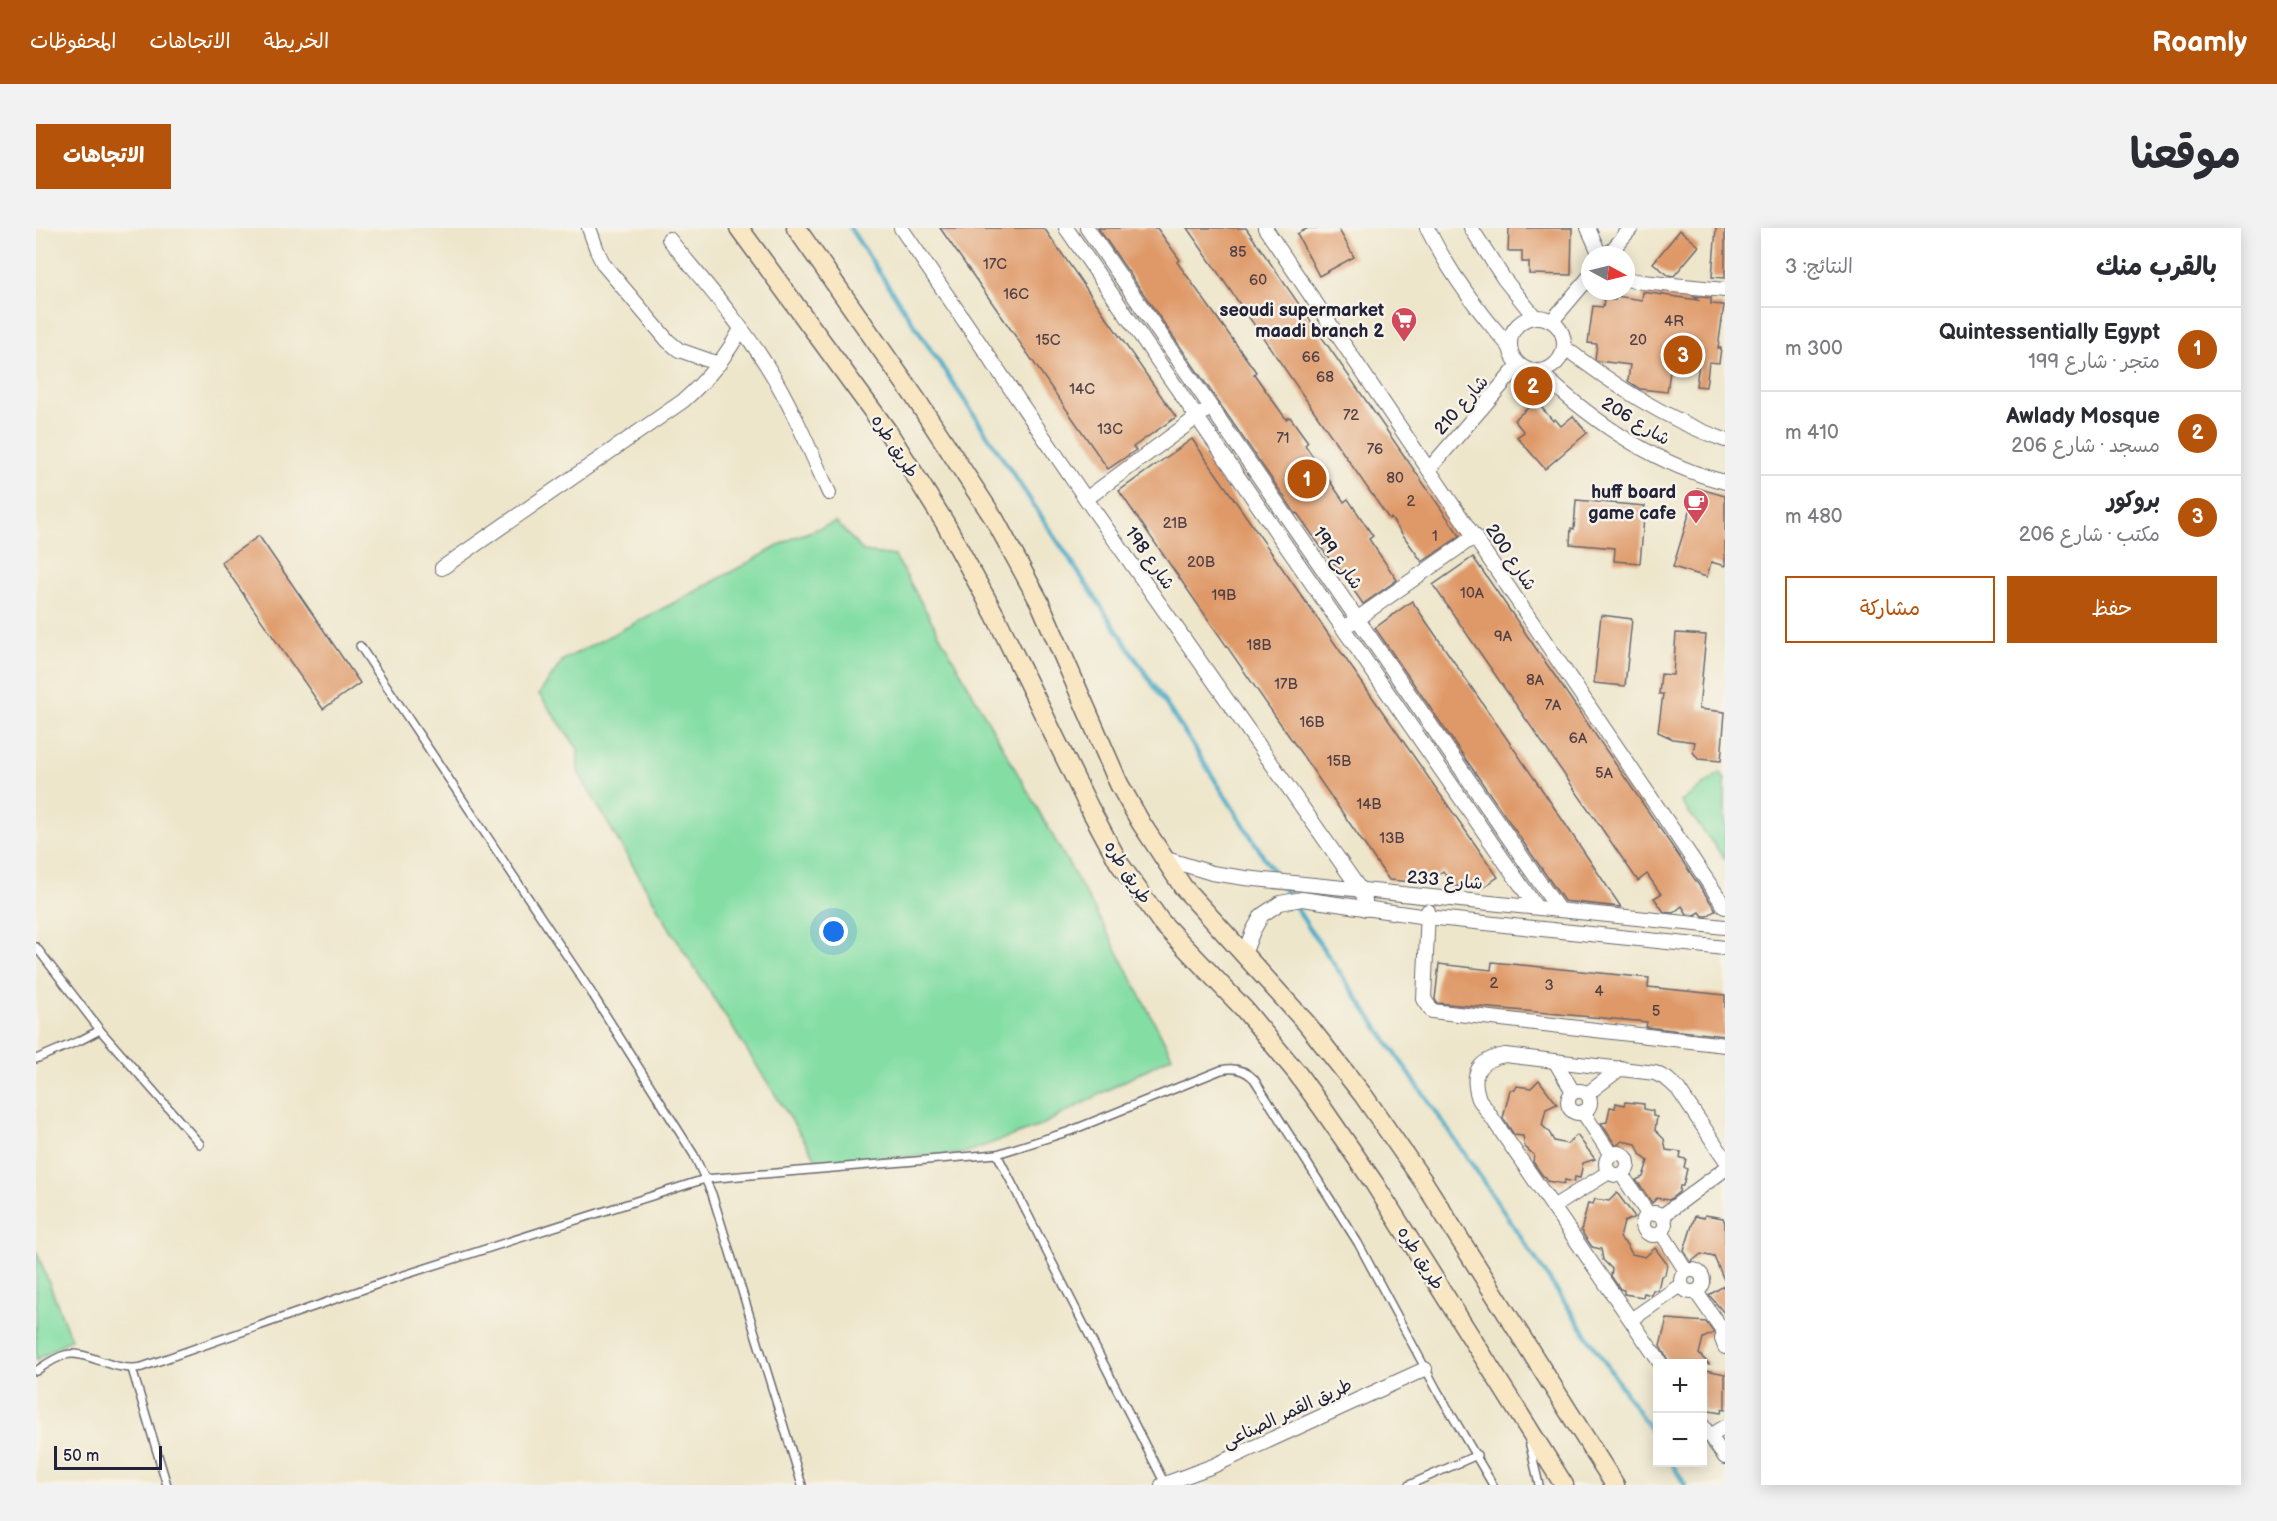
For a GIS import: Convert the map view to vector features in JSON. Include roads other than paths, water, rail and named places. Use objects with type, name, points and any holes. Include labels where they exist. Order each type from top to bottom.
[{"type":"main road","name":"طريق طره","points":[[739,228],[888,432],[945,523],[994,615],[1089,807],[1125,873],[1161,922],[1244,1009],[1297,1073],[1323,1109],[1374,1183],[1564,1485]]},
{"type":"main road","name":"طريق طره","points":[[796,228],[916,399],[994,520],[1040,603],[1119,784],[1163,858],[1183,887],[1319,1038],[1376,1114],[1422,1181],[1615,1485]]},
{"type":"street","points":[[589,228],[604,265],[668,341],[680,350],[720,364]]},
{"type":"street","name":"شارع 198","points":[[901,228],[1086,499],[1361,891],[1365,900],[1365,909]]},
{"type":"street","name":"شارع 199","points":[[1066,228],[1536,907]]},
{"type":"street","name":"شارع 199","points":[[1086,228],[1558,909]]},
{"type":"street","name":"شارع 200","points":[[1265,228],[1430,468],[1725,907]]},
{"type":"street","points":[[1426,228],[1459,284],[1509,346],[1519,365],[1529,370],[1548,369],[1561,356],[1564,346],[1559,328],[1552,321],[1534,316],[1504,279],[1471,228]]},
{"type":"street","points":[[1588,228],[1596,246]]},
{"type":"street","points":[[1616,246],[1631,228]]},
{"type":"street","points":[[669,239],[741,329],[778,385],[829,493]]},
{"type":"street","points":[[1635,281],[1725,290]]},
{"type":"street","points":[[1552,321],[1581,287]]},
{"type":"street","points":[[1509,346],[1510,336],[1516,326],[1534,316]]},
{"type":"street","points":[[442,568],[683,401],[720,364],[741,329]]},
{"type":"street","name":"شارع 206","points":[[1564,346],[1607,380],[1652,409],[1700,432],[1725,440]]},
{"type":"street","name":"شارع 210","points":[[1430,468],[1519,365]]},
{"type":"street","name":"شارع 206","points":[[1539,371],[1604,426],[1678,465],[1725,482]]},
{"type":"street","points":[[1086,499],[1210,407]]},
{"type":"street","points":[[1344,628],[1475,536]]},
{"type":"street","name":"شارع 233","points":[[1163,858],[1228,876],[1725,927]]},
{"type":"street","points":[[1428,897],[1424,999],[1432,1011],[1725,1044]]},
{"type":"street","name":"شارع 233","points":[[1245,954],[1253,931],[1262,915],[1280,903],[1302,899],[1428,917],[1725,948]]},
{"type":"street","points":[[1657,1359],[1479,1099],[1474,1084],[1478,1069],[1490,1058],[1505,1055],[1655,1073],[1668,1079],[1678,1089],[1725,1159]]},
{"type":"street","points":[[1555,1061],[1573,1092]]},
{"type":"street","points":[[1587,1094],[1621,1068]]},
{"type":"street","points":[[1580,1090],[1587,1094],[1590,1104],[1583,1112],[1576,1113],[1568,1106],[1568,1098],[1573,1092],[1580,1090]]},
{"type":"street","points":[[1583,1112],[1611,1155]]},
{"type":"street","points":[[1553,1207],[1629,1167],[1628,1160],[1623,1154],[1611,1155]]},
{"type":"street","points":[[1611,1155],[1606,1164],[1648,1214]]},
{"type":"street","points":[[1662,1216],[1725,1169]]},
{"type":"street","points":[[1655,1212],[1662,1216],[1665,1222],[1661,1232],[1655,1235],[1645,1231],[1643,1220],[1648,1214],[1655,1212]]},
{"type":"street","points":[[1630,1320],[1683,1278],[1697,1271],[1702,1276],[1702,1287],[1696,1292],[1686,1291],[1683,1278],[1661,1232]]},
{"type":"street","points":[[1696,1292],[1725,1332],[1722,1339],[1725,1347]]},
{"type":"street","name":"طريق القمر الصناعى","points":[[1163,1484],[1213,1466],[1425,1369]]},
{"type":"street","points":[[1707,1430],[1725,1427]]},
{"type":"street","points":[[1707,1431],[1725,1457]]},
{"type":"lane","points":[[360,646],[593,995],[694,1155],[712,1194],[802,1485]]},
{"type":"lane","points":[[36,947],[100,1030],[200,1144]]},
{"type":"lane","points":[[36,1059],[100,1030]]},
{"type":"lane","points":[[36,1371],[67,1354],[76,1354],[122,1369],[132,1369],[401,1276],[705,1179],[997,1154],[1070,1131],[1221,1070],[1235,1068],[1254,1079],[1358,1242],[1425,1369],[1493,1485]]},
{"type":"lane","points":[[997,1154],[1163,1484]]},
{"type":"lane","points":[[132,1369],[167,1485]]},
{"type":"lane","points":[[1527,1426],[1539,1485]]},
{"type":"lane","points":[[1409,1485],[1477,1455]]},
{"type":"waterway","points":[[850,228],[1187,736],[1311,931],[1653,1434]]},
{"type":"waterway","points":[[1674,1467],[1685,1485]]},
{"type":"place","name":"seoudi supermarket maadi branch 2","points":[[1404,343]]},
{"type":"place","name":"بروكور","points":[[1683,355]]},
{"type":"place","name":"Awlady Mosque","points":[[1533,386]]},
{"type":"place","name":"Quintessentially Egypt","points":[[1307,479]]},
{"type":"place","name":"huff board game cafe","points":[[1696,525]]}]
